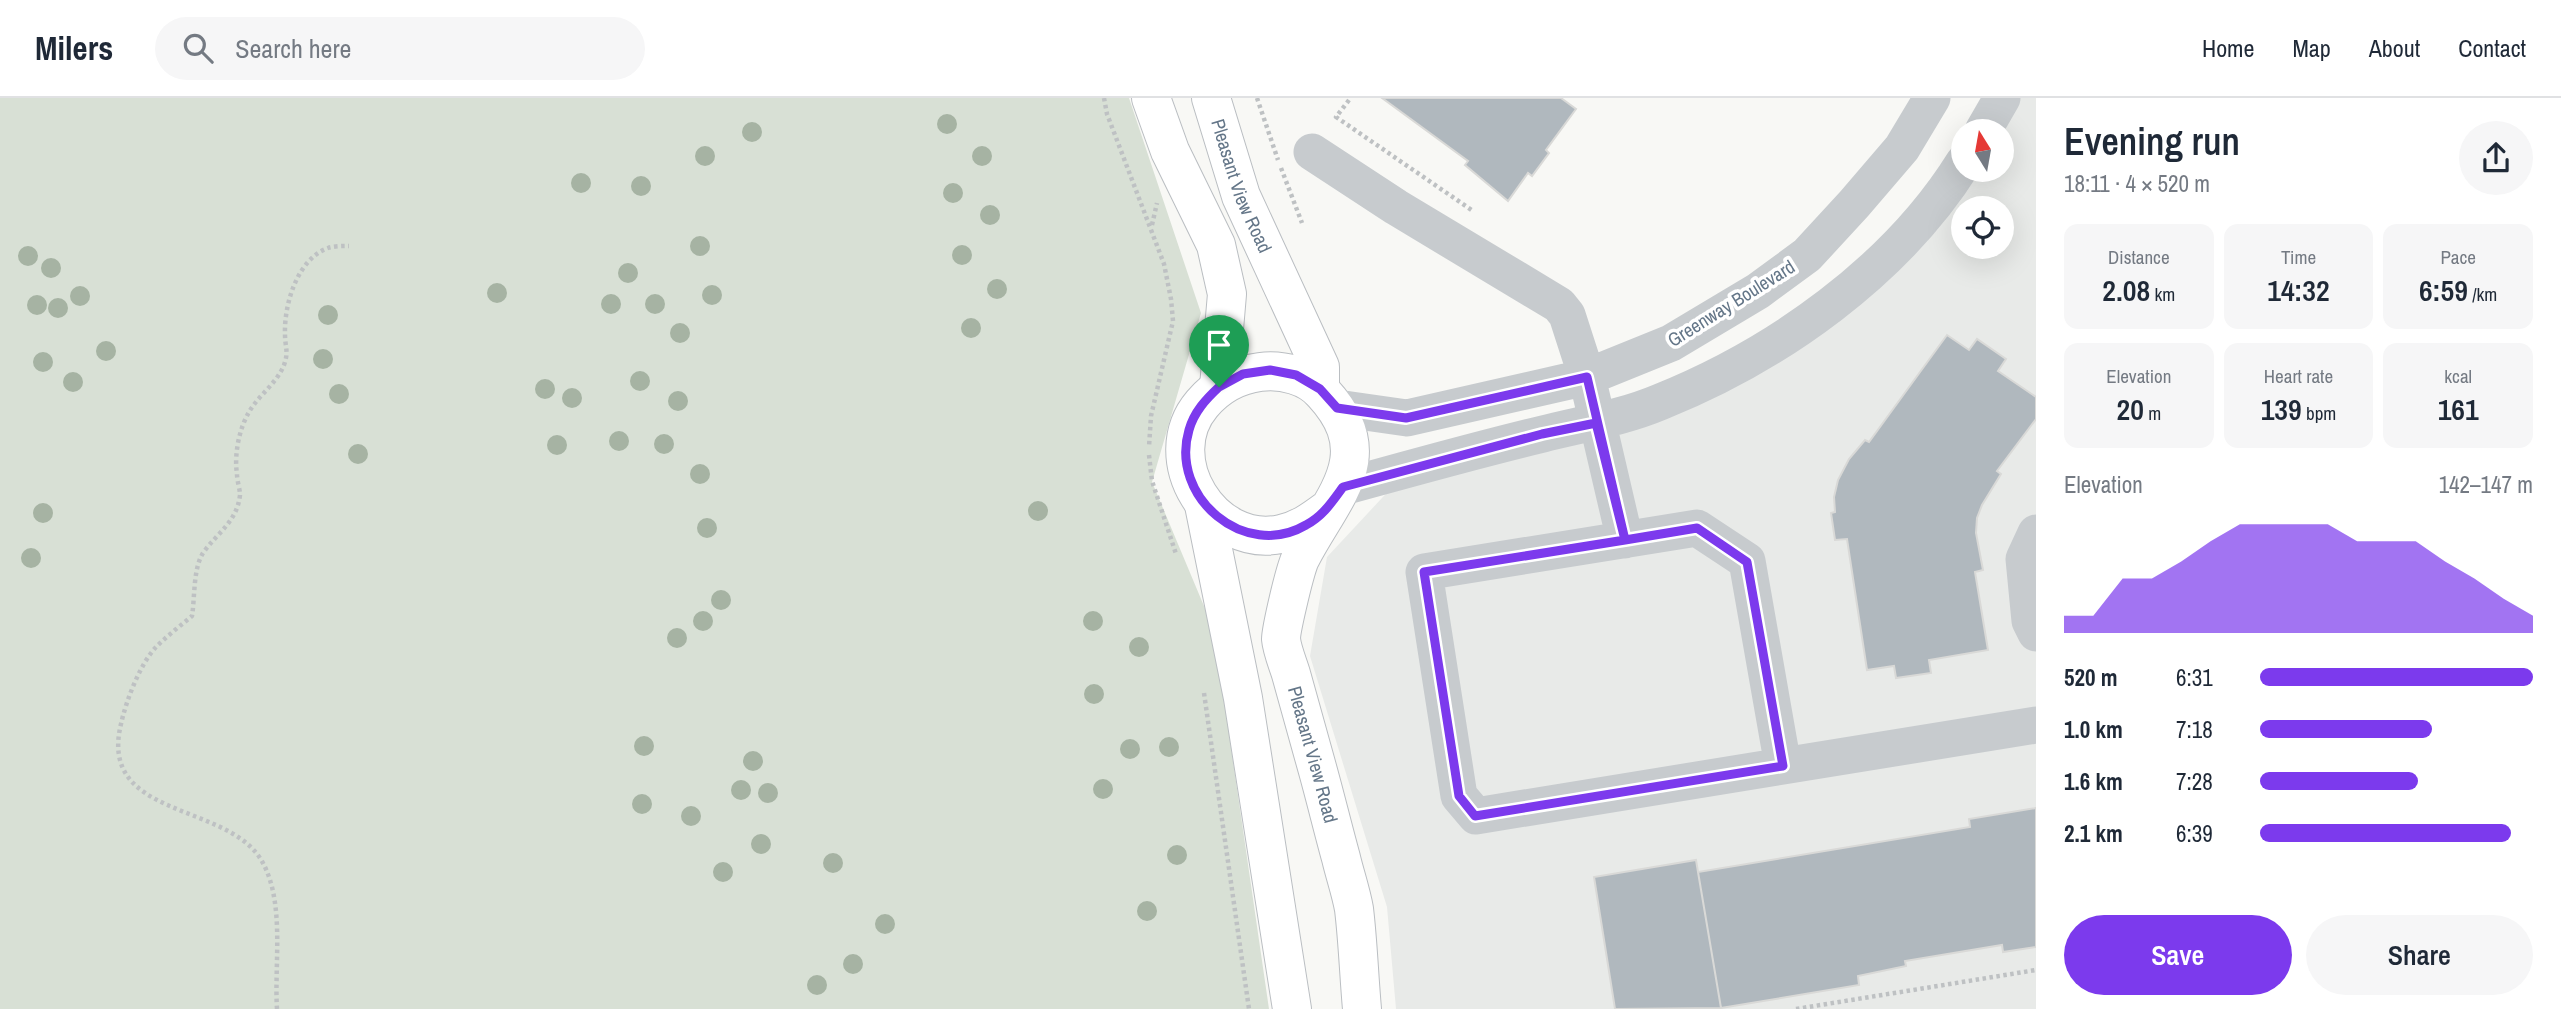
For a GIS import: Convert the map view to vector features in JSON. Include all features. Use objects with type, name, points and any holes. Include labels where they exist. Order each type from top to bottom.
[{"type":"main road","points":[[1151,98],[1170,151],[1216,245],[1227,294],[1219,387]]},
{"type":"main road","name":"Pleasant View Road","points":[[1211,98],[1241,196],[1320,367],[1329,398]]},
{"type":"main road","points":[[1204,505],[1225,523],[1251,533],[1279,535],[1305,526],[1335,498],[1350,460],[1348,433],[1329,398],[1296,375],[1270,370],[1243,374],[1219,387],[1200,406],[1189,429],[1185,456],[1191,482],[1204,505],[1243,698],[1292,1009]]},
{"type":"main road","name":"Pleasant View Road","points":[[1335,498],[1298,560],[1281,639],[1354,908],[1362,1009]]},
{"type":"street","name":"Greenway Boulevard","points":[[1329,398],[1406,418],[1587,377],[1671,343],[1758,291],[1807,255],[1902,148],[1932,98]]},
{"type":"street","points":[[1990,119],[2002,98]]},
{"type":"street","points":[[1312,152],[1396,207],[1559,305],[1567,315],[1587,377],[1625,540]]},
{"type":"street","points":[[1335,498],[1542,434],[1596,423],[1658,403],[1693,388],[1782,341],[1845,294],[1904,239],[1951,181]]},
{"type":"street","points":[[1783,766],[1747,562],[1697,528],[1424,572],[1459,796],[1475,816],[1783,766],[2036,724]]},
{"type":"street","points":[[2036,533],[2024,559],[2031,621],[2036,633]]},
{"type":"path","points":[[277,1009],[275,908],[269,879],[260,859],[248,844],[231,831],[164,804],[135,786],[126,774],[120,758],[118,734],[135,682],[154,649],[192,615],[203,553],[232,519],[240,495],[236,471],[241,430],[248,413],[282,369],[288,351],[285,336],[287,315],[292,291],[300,274],[313,257],[328,247],[349,246]]},
{"type":"path","points":[[1796,1009],[2036,970]]},
{"type":"shaded area","points":[[0,98],[1129,98],[1201,313],[1152,482],[1214,630],[1269,1009],[0,1009]]},
{"type":"shaded area","points":[[2002,98],[2036,98],[2036,1009],[1396,1009],[1387,907],[1310,656],[1327,557],[1409,469],[1542,434],[1782,340],[1951,182],[2014,182],[2014,119],[2002,119]]},
{"type":"building","points":[[1382,98],[1561,98],[1576,109],[1546,150],[1549,153],[1532,176],[1528,173],[1508,201],[1465,165],[1468,161]]},
{"type":"building","points":[[1947,335],[1969,350],[1977,339],[2006,359],[1998,371],[2036,397],[2036,419],[1997,471],[2001,474],[1977,518],[1976,533],[1983,570],[1975,572],[1988,650],[1929,660],[1931,673],[1896,678],[1894,666],[1867,670],[1847,539],[1835,540],[1831,513],[1835,512],[1834,497],[1838,480],[1849,459],[1865,440],[1869,442]]},
{"type":"building","points":[[2036,808],[2036,947],[2003,952],[2002,945],[1905,961],[1906,966],[1858,976],[1859,985],[1721,1008],[1698,872],[1970,827],[1969,819]]},
{"type":"building","points":[[1696,860],[1721,1008],[1615,1009],[1594,877]]},
{"type":"route","points":[[1219,387],[1200,406],[1189,429],[1185,456],[1191,482],[1204,505],[1225,523],[1251,533],[1279,535],[1305,526],[1327,510],[1343,487],[1542,434],[1596,423],[1625,540],[1697,528],[1747,562],[1783,766],[1475,816],[1459,796],[1424,572],[1625,540],[1587,377],[1406,418],[1337,408],[1320,389],[1296,375],[1270,370],[1243,374],[1219,387]]}]
